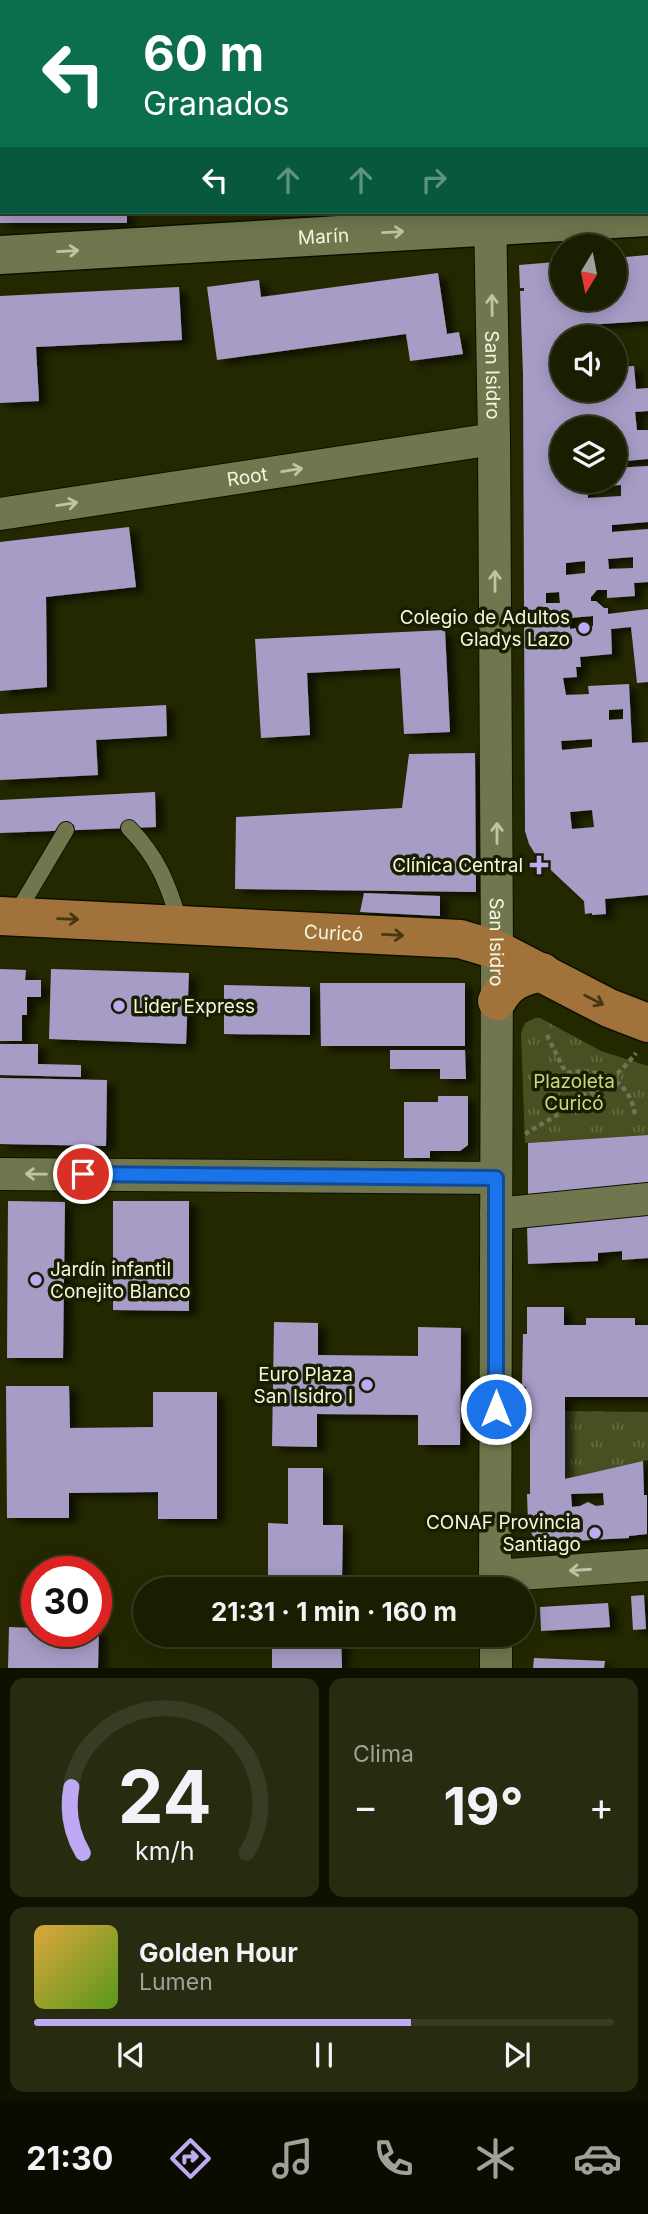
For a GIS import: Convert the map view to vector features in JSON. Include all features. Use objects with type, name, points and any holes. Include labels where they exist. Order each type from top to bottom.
[{"type":"main road","name":"Curicó","points":[[7,916],[460,939],[497,950],[542,972],[609,1008],[646,1033]]},
{"type":"main road","points":[[497,1001],[501,993],[514,981],[542,972]]},
{"type":"street","name":"Marín","points":[[0,255],[490,219],[648,216]]},
{"type":"street","name":"San Isidro","points":[[490,219],[497,950],[495,1577]]},
{"type":"street","name":"Root","points":[[0,514],[494,439]]},
{"type":"street","points":[[0,1174],[497,1165]]},
{"type":"street","points":[[496,1214],[648,1199]]},
{"type":"street","points":[[535,1578],[648,1565]]},
{"type":"street","points":[[496,1647],[496,1668]]},
{"type":"lane","points":[[129,828],[147,846],[169,886],[180,924]]},
{"type":"lane","points":[[7,916],[65,830]]},
{"type":"path","points":[[497,1165],[612,1078],[630,1061],[646,1033]]},
{"type":"path","points":[[547,1035],[567,1073],[586,1096]]},
{"type":"path","points":[[567,1073],[590,1071],[612,1078],[624,1086],[630,1095],[635,1115]]},
{"type":"green space","name":"Plazoleta Curicó","points":[[540,1018],[601,1051],[648,1066],[648,1135],[525,1143],[521,1033],[525,1023]]},
{"type":"green space","points":[[565,1411],[648,1412],[648,1460],[565,1479]]},
{"type":"building","points":[[0,214],[127,214],[127,223],[0,223]]},
{"type":"building","points":[[648,255],[648,321],[550,325],[550,402],[627,402],[627,366],[634,366],[636,389],[648,388],[648,411],[635,412],[637,430],[648,430],[648,459],[627,461],[627,416],[550,416],[550,493],[588,493],[588,498],[621,496],[621,493],[627,493],[627,467],[648,466],[648,522],[612,525],[612,532],[648,529],[648,582],[634,583],[635,596],[607,598],[607,590],[597,590],[591,601],[608,608],[608,614],[648,609],[648,682],[637,683],[631,627],[611,629],[612,654],[580,657],[581,667],[576,667],[577,677],[563,678],[566,695],[589,694],[588,686],[629,684],[632,743],[648,742],[648,895],[605,899],[606,914],[585,914],[584,901],[537,857],[525,831],[523,374],[520,291],[524,291],[524,288],[520,288],[519,265],[550,262],[550,312],[626,312],[627,257]],"holes":[[[633,557],[633,568],[609,569],[608,559]],[[585,561],[585,573],[566,575],[566,563]],[[559,592],[560,603],[546,603],[546,593]],[[593,616],[593,626],[570,629],[569,618]],[[623,709],[623,719],[609,720],[609,710]],[[592,739],[592,747],[562,750],[561,741]],[[592,810],[594,827],[572,829],[570,812]]]},
{"type":"building","points":[[438,273],[447,334],[459,332],[463,354],[410,361],[406,334],[217,360],[207,287],[259,280],[261,297]]},
{"type":"building","points":[[179,287],[182,340],[36,347],[39,401],[0,403],[0,296]]},
{"type":"building","points":[[129,527],[136,587],[46,597],[47,687],[0,691],[0,542]]},
{"type":"building","points":[[445,630],[450,732],[404,734],[400,668],[307,673],[310,735],[261,738],[255,639]]},
{"type":"building","points":[[166,705],[167,736],[96,740],[98,775],[0,780],[0,714]]},
{"type":"building","points":[[475,753],[476,892],[235,889],[236,817],[402,808],[409,754]]},
{"type":"building","points":[[155,792],[156,827],[0,833],[0,800]]},
{"type":"building","points":[[364,893],[440,896],[440,916],[360,912]]},
{"type":"building","points":[[0,969],[26,970],[25,980],[41,980],[41,997],[27,997],[27,1015],[22,1015],[22,1041],[0,1041]]},
{"type":"building","name":"Lider Express","points":[[51,969],[189,973],[186,1044],[49,1039]]},
{"type":"building","points":[[320,983],[465,983],[465,1046],[321,1046]]},
{"type":"building","points":[[224,985],[310,987],[310,1035],[224,1034]]},
{"type":"building","points":[[0,1044],[38,1044],[38,1064],[81,1065],[81,1077],[0,1075]]},
{"type":"building","points":[[390,1050],[465,1050],[466,1079],[440,1079],[440,1069],[390,1069]]},
{"type":"building","points":[[0,1078],[107,1080],[106,1146],[0,1144]]},
{"type":"building","points":[[438,1096],[468,1096],[468,1145],[460,1151],[430,1151],[430,1158],[404,1158],[404,1102],[438,1102]]},
{"type":"building","points":[[648,1135],[648,1191],[528,1199],[528,1143]]},
{"type":"building","name":"Jardín infantil Conejito Blanco","points":[[8,1201],[65,1202],[63,1358],[7,1358]]},
{"type":"building","points":[[113,1201],[189,1201],[189,1311],[113,1310]]},
{"type":"building","points":[[648,1212],[648,1258],[622,1260],[622,1251],[598,1253],[598,1261],[528,1264],[527,1225]]},
{"type":"building","points":[[527,1307],[564,1307],[564,1325],[586,1325],[586,1318],[635,1318],[635,1325],[648,1325],[648,1397],[565,1397],[565,1479],[643,1461],[644,1495],[647,1495],[647,1534],[629,1538],[551,1542],[538,1540],[532,1535],[530,1521],[528,1522],[527,1494],[530,1494],[530,1414],[526,1414],[526,1387],[522,1386],[523,1334],[527,1334]],"holes":[[[603,1493],[604,1505],[596,1506],[588,1502],[572,1507],[571,1494]]]},
{"type":"building","name":"Euro Plaza San Isidro I","points":[[274,1322],[318,1323],[318,1355],[418,1356],[418,1327],[461,1328],[460,1445],[418,1445],[418,1415],[317,1414],[317,1447],[272,1446]]},
{"type":"building","points":[[6,1386],[69,1386],[70,1428],[153,1427],[153,1392],[217,1392],[217,1519],[158,1519],[158,1492],[69,1493],[69,1518],[7,1518]]},
{"type":"building","points":[[288,1468],[323,1468],[323,1525],[343,1525],[342,1577],[268,1577],[268,1523],[288,1524]]},
{"type":"building","points":[[644,1595],[646,1629],[633,1630],[631,1596]]},
{"type":"building","points":[[608,1603],[610,1627],[541,1631],[540,1607]]},
{"type":"building","points":[[9,1627],[21,1627],[21,1647],[99,1647],[98,1668],[8,1668]]},
{"type":"building","points":[[272,1647],[341,1647],[342,1668],[272,1668]]},
{"type":"building","points":[[534,1658],[605,1661],[604,1668],[533,1668]]},
{"type":"place","name":"Colegio de Adultos Gladys Lazo","points":[[584,628]]},
{"type":"place","name":"Clínica Central","points":[[539,865]]},
{"type":"place","name":"Lider Express","points":[[119,1006]]},
{"type":"place","name":"Jardín infantil Conejito Blanco","points":[[36,1280]]},
{"type":"place","name":"Euro Plaza San Isidro I","points":[[367,1385]]},
{"type":"place","name":"CONAF Provincia Santiago","points":[[595,1533]]},
{"type":"route","points":[[83,1174],[496,1178],[496,1409]]}]
